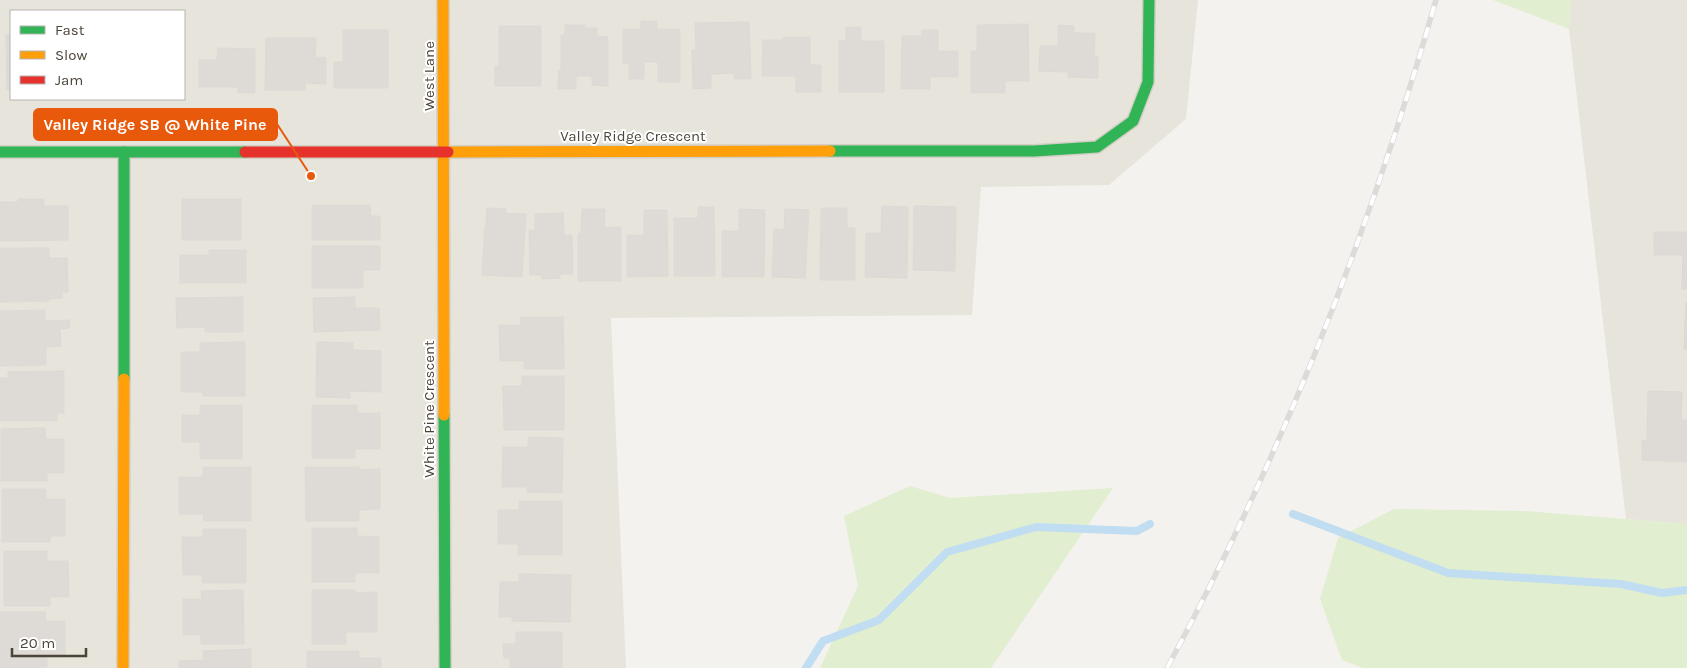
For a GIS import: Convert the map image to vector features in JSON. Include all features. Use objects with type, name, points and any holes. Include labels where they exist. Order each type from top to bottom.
[{"type":"street","name":"West Lane","points":[[443,0],[445,151]]},
{"type":"street","name":"Valley Ridge Crescent","points":[[0,152],[1034,151],[1097,147],[1133,121],[1148,82],[1149,0]]},
{"type":"street","name":"White Pine Crescent","points":[[445,151],[445,668]]},
{"type":"street","points":[[123,668],[124,152]]},
{"type":"shaded area","points":[[0,0],[1198,0],[1186,119],[1109,185],[981,187],[972,315],[611,318],[626,668],[0,668]]},
{"type":"shaded area","points":[[1571,0],[1687,0],[1687,524],[1626,519],[1569,29]]},
{"type":"green space","points":[[1493,0],[1571,0],[1569,29]]},
{"type":"green space","points":[[910,486],[950,498],[1113,488],[991,668],[820,668],[858,586],[844,516]]},
{"type":"green space","points":[[1394,509],[1525,511],[1687,524],[1687,668],[1363,668],[1342,660],[1320,599],[1338,538]]},
{"type":"building","points":[[641,21],[657,21],[657,29],[680,29],[680,82],[658,82],[658,62],[644,62],[644,79],[629,79],[629,63],[623,63],[623,29],[641,29]]},
{"type":"building","points":[[749,22],[751,79],[734,79],[734,73],[711,74],[711,88],[693,89],[692,50],[696,50],[695,23]]},
{"type":"building","points":[[1028,24],[1029,81],[1005,81],[1005,93],[971,93],[971,51],[977,51],[977,25]]},
{"type":"building","points":[[565,25],[585,25],[585,28],[597,28],[597,36],[608,37],[608,86],[592,85],[592,76],[576,76],[576,89],[558,89],[559,70],[561,70],[561,35],[565,35]]},
{"type":"building","points":[[1058,25],[1074,26],[1074,33],[1095,33],[1094,56],[1098,56],[1098,78],[1068,77],[1068,72],[1039,71],[1040,46],[1058,46]]},
{"type":"building","points":[[499,26],[541,26],[541,86],[495,86],[495,66],[499,66]]},
{"type":"building","points":[[846,27],[861,27],[861,41],[884,41],[884,92],[839,92],[839,41],[846,41]]},
{"type":"building","points":[[343,30],[388,30],[388,88],[334,88],[334,62],[343,62]]},
{"type":"building","points":[[922,30],[938,30],[938,51],[958,51],[958,77],[930,77],[930,89],[901,89],[902,36],[922,36]]},
{"type":"building","points":[[10,34],[10,90],[7,90],[6,35]]},
{"type":"building","points":[[784,37],[810,37],[810,65],[821,65],[821,92],[796,92],[796,76],[762,76],[763,40],[783,40]]},
{"type":"building","points":[[266,38],[316,38],[315,57],[326,58],[326,84],[305,83],[305,90],[265,90]]},
{"type":"building","points":[[218,48],[255,49],[255,93],[238,93],[238,87],[199,87],[199,60],[217,60]]},
{"type":"building","points":[[18,199],[44,199],[44,206],[68,206],[68,240],[0,241],[0,202],[18,202]]},
{"type":"building","points":[[182,199],[241,199],[241,240],[182,240]]},
{"type":"building","points":[[312,205],[370,205],[371,216],[380,216],[380,240],[312,240]]},
{"type":"building","points":[[882,206],[908,207],[907,278],[865,277],[866,233],[881,233]]},
{"type":"building","points":[[914,206],[956,207],[955,271],[913,270]]},
{"type":"building","points":[[698,207],[714,207],[715,276],[674,276],[674,218],[698,218]]},
{"type":"building","points":[[487,208],[506,209],[505,213],[526,214],[522,277],[482,275]]},
{"type":"building","points":[[821,208],[847,208],[847,228],[855,228],[855,280],[820,280]]},
{"type":"building","points":[[582,209],[605,209],[604,227],[621,227],[621,281],[578,281],[578,234],[581,233]]},
{"type":"building","points":[[739,209],[765,210],[764,277],[722,277],[722,231],[739,231]]},
{"type":"building","points":[[785,209],[809,210],[805,278],[772,277],[774,229],[784,230]]},
{"type":"building","points":[[644,210],[667,210],[668,276],[627,277],[627,235],[644,235]]},
{"type":"building","points":[[563,213],[564,235],[572,235],[573,274],[560,274],[560,278],[542,279],[542,275],[530,275],[529,230],[535,230],[535,214]]},
{"type":"building","points":[[1654,232],[1687,232],[1687,289],[1682,289],[1683,255],[1654,255]]},
{"type":"building","points":[[312,246],[380,246],[380,270],[363,270],[363,288],[312,288]]},
{"type":"building","points":[[0,248],[49,248],[49,258],[67,258],[68,292],[62,292],[62,298],[49,299],[49,301],[0,302]]},
{"type":"building","points":[[209,250],[246,250],[246,283],[180,283],[180,255],[209,255]]},
{"type":"building","points":[[243,297],[243,332],[205,332],[205,327],[177,328],[176,298]]},
{"type":"building","points":[[355,297],[355,308],[379,308],[380,330],[314,332],[313,298]]},
{"type":"building","points":[[1687,302],[1687,350],[1684,349]]},
{"type":"building","points":[[45,310],[45,321],[70,320],[69,328],[60,329],[61,346],[46,347],[46,365],[0,366],[0,311]]},
{"type":"building","points":[[520,317],[563,317],[564,369],[524,369],[524,361],[500,361],[499,325],[521,325]]},
{"type":"building","points":[[245,342],[245,396],[203,396],[203,392],[181,392],[181,352],[200,352],[200,343]]},
{"type":"building","points":[[317,342],[353,343],[353,350],[381,351],[381,392],[350,391],[350,398],[316,397]]},
{"type":"building","points":[[64,371],[64,413],[57,413],[57,421],[0,421],[0,378],[8,378],[8,372]]},
{"type":"building","points":[[522,376],[564,376],[564,430],[504,430],[503,386],[522,386]]},
{"type":"building","points":[[1648,391],[1682,392],[1681,420],[1687,420],[1687,462],[1642,460],[1642,440],[1647,441]]},
{"type":"building","points":[[200,405],[242,405],[242,459],[200,459],[200,442],[182,442],[182,415],[200,415]]},
{"type":"building","points":[[312,405],[357,405],[357,413],[380,413],[380,449],[355,449],[355,458],[312,458]]},
{"type":"building","points":[[45,428],[46,439],[64,439],[64,473],[47,473],[47,481],[1,481],[1,429]]},
{"type":"building","points":[[528,437],[563,438],[562,493],[527,492],[527,487],[502,487],[503,447],[528,447]]},
{"type":"building","points":[[203,467],[251,467],[251,521],[204,521],[203,514],[179,514],[179,477],[203,477]]},
{"type":"building","points":[[305,467],[359,467],[359,470],[380,469],[380,509],[359,510],[359,521],[306,521]]},
{"type":"building","points":[[2,489],[46,489],[46,499],[65,499],[65,536],[50,536],[50,542],[2,542]]},
{"type":"building","points":[[519,501],[562,501],[562,555],[518,555],[518,544],[498,544],[498,510],[519,510]]},
{"type":"building","points":[[312,528],[357,528],[357,536],[379,537],[379,573],[355,573],[355,582],[312,582]]},
{"type":"building","points":[[203,529],[246,529],[246,583],[202,583],[202,575],[183,575],[182,537],[203,537]]},
{"type":"building","points":[[4,551],[47,551],[47,561],[68,561],[69,597],[50,597],[50,606],[4,606]]},
{"type":"building","points":[[519,574],[571,575],[570,622],[512,621],[512,617],[499,617],[500,582],[519,582]]},
{"type":"building","points":[[243,590],[244,644],[201,644],[201,635],[183,635],[183,599],[202,599],[201,591]]},
{"type":"building","points":[[312,590],[355,590],[356,593],[377,592],[377,632],[346,632],[346,644],[312,644]]},
{"type":"building","points":[[0,612],[45,612],[46,621],[65,621],[65,657],[47,657],[47,667],[1,668]]},
{"type":"building","points":[[516,632],[562,632],[562,668],[510,668],[510,658],[504,658],[503,644],[516,644]]},
{"type":"building","points":[[251,649],[251,668],[179,668],[179,661],[204,660],[203,651]]},
{"type":"building","points":[[307,651],[359,651],[359,658],[381,658],[381,668],[307,668]]},
{"type":"waterway","points":[[1293,514],[1448,573],[1621,584],[1662,593],[1687,590]]},
{"type":"waterway","points":[[806,668],[823,641],[879,620],[947,552],[1036,527],[1137,531],[1150,524]]},
{"type":"railway","points":[[1167,668],[1209,588],[1248,507],[1320,341],[1382,172],[1436,0]]},
{"type":"traffic: fast","points":[[830,151],[1034,151],[1097,147],[1133,121],[1148,82],[1149,0]]},
{"type":"traffic: fast","points":[[0,152],[245,152]]},
{"type":"traffic: fast","points":[[124,152],[124,379]]},
{"type":"traffic: fast","points":[[444,415],[445,668]]},
{"type":"traffic: slow","points":[[443,0],[444,415]]},
{"type":"traffic: slow","points":[[448,152],[830,151]]},
{"type":"traffic: slow","points":[[123,668],[124,379]]},
{"type":"traffic: jam","points":[[245,152],[448,152]]},
{"type":"place","name":"Valley Ridge SB @ White Pine","points":[[311,176]]}]
